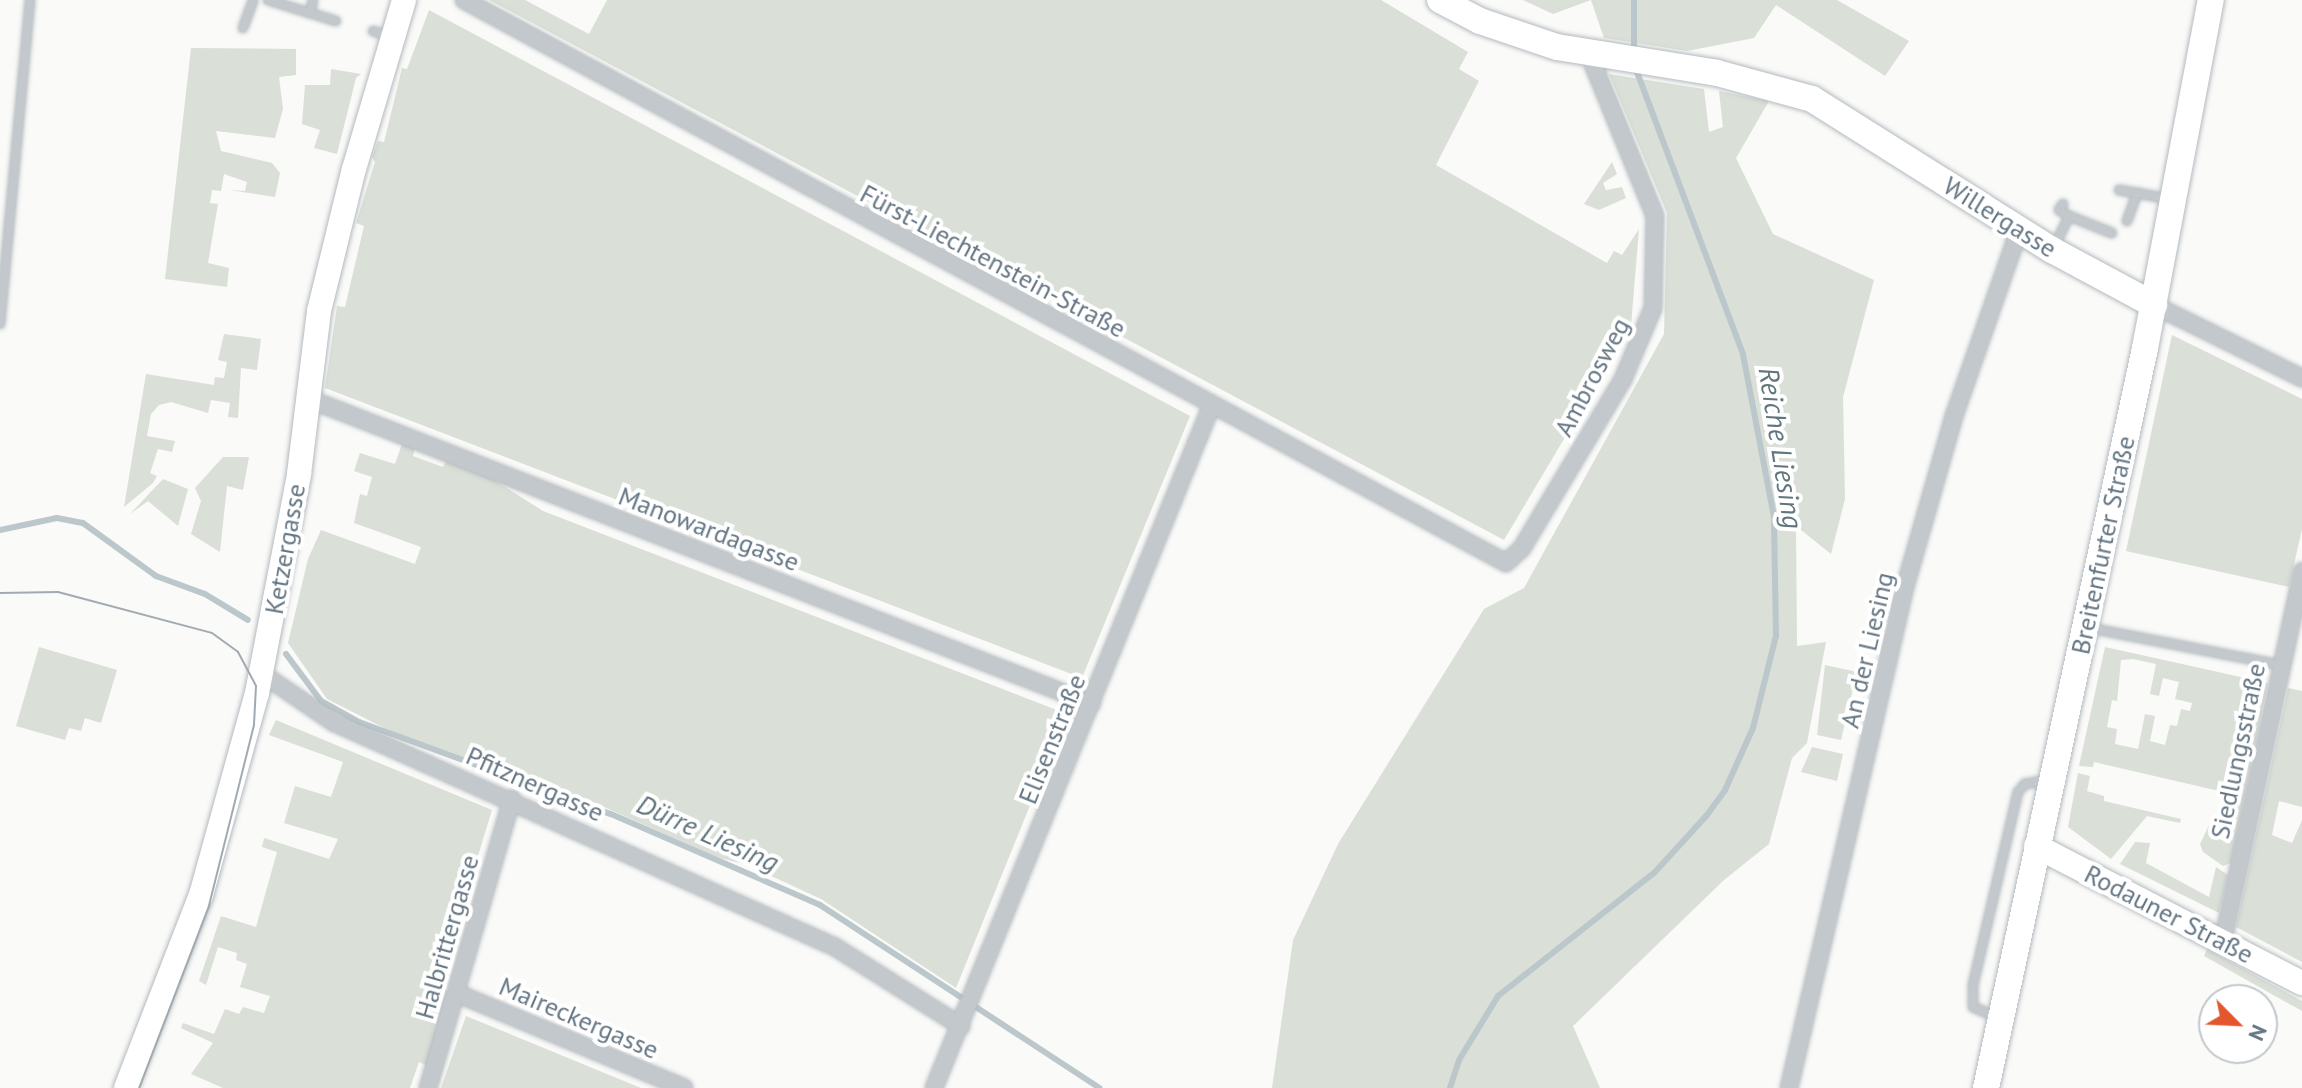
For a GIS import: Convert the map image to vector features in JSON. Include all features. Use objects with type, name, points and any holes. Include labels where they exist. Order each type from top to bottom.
[{"type":"main road","name":"Ketzergasse","points":[[126,1088],[197,909],[261,673],[309,399],[319,311],[383,34],[404,0]]},
{"type":"main road","points":[[1440,0],[1480,21],[1598,55]]},
{"type":"main road","name":"Breitenfurter Straße","points":[[1986,1088],[2049,780],[2086,627],[2154,305],[2211,0]]},
{"type":"main road","name":"Willergasse","points":[[1598,55],[1695,70],[1812,99],[2052,250],[2154,305]]},
{"type":"main road","name":"Rodauner Straße","points":[[2036,846],[2302,983]]},
{"type":"street","name":"Fürst-Liechtenstein-Straße","points":[[464,0],[1500,562]]},
{"type":"street","name":"Ambrosweg","points":[[1500,562],[1514,559],[1522,548],[1623,379],[1653,308],[1655,216],[1598,55]]},
{"type":"street","name":"An der Liesing","points":[[1789,1088],[1905,587],[1943,457],[2019,230]]},
{"type":"street","name":"Willergasse","points":[[2154,305],[2302,378]]},
{"type":"street","name":"Manowardagasse","points":[[309,399],[1092,704]]},
{"type":"street","name":"Elisenstraße","points":[[934,1088],[1211,407]]},
{"type":"street","name":"Siedlungsstraße","points":[[2223,941],[2302,571]]},
{"type":"street","name":"Pfitznergasse","points":[[261,673],[333,722],[512,799],[835,947],[967,1012]]},
{"type":"street","name":"Halbrittergasse","points":[[428,1088],[512,799]]},
{"type":"street","name":"Maireckergasse","points":[[456,993],[684,1088]]},
{"type":"lane","points":[[0,324],[30,0]]},
{"type":"lane","points":[[243,28],[253,0]]},
{"type":"lane","points":[[268,0],[336,21]]},
{"type":"lane","points":[[310,13],[313,0]]},
{"type":"lane","points":[[2119,190],[2174,200]]},
{"type":"lane","points":[[2127,221],[2137,193]]},
{"type":"lane","points":[[2063,204],[2059,210],[2069,216],[2112,233]]},
{"type":"lane","points":[[2052,250],[2069,216]]},
{"type":"lane","points":[[2086,627],[2281,665]]},
{"type":"lane","points":[[2002,1019],[1973,1007],[1973,985],[2018,792],[2025,784],[2049,780]]},
{"type":"shaded area","points":[[489,0],[525,0],[589,34],[607,0],[1381,0],[1468,52],[1459,69],[1479,81],[1436,165],[1607,263],[1614,251],[1622,255],[1639,229],[1631,326],[1504,540]]},
{"type":"shaded area","points":[[1523,0],[1591,0],[1553,14]]},
{"type":"shaded area","points":[[1591,0],[1837,0],[1909,41],[1885,76],[1776,5],[1754,38],[1687,51],[1604,38]]},
{"type":"shaded area","points":[[429,10],[1190,416],[1082,678],[325,388],[337,306],[345,307],[364,226],[356,223],[375,162],[372,157],[378,141],[384,142],[402,68],[407,69]]},
{"type":"shaded area","points":[[191,48],[296,49],[296,75],[279,77],[283,109],[275,138],[216,131],[221,151],[272,163],[280,173],[275,197],[229,190],[245,191],[247,182],[224,174],[221,191],[212,190],[210,203],[218,204],[208,263],[229,268],[227,287],[165,279]]},
{"type":"shaded area","points":[[331,69],[361,74],[356,78],[337,154],[314,148],[320,130],[302,124],[305,85],[330,85]]},
{"type":"shaded area","points":[[1609,74],[1704,89],[1709,132],[1723,127],[1719,91],[1769,101],[1736,158],[1773,234],[1874,280],[1843,397],[1845,499],[1831,554],[1796,526],[1797,646],[1826,642],[1807,743],[1792,758],[1769,844],[1724,880],[1573,1026],[1600,1088],[1272,1088],[1293,940],[1338,844],[1484,609],[1524,588],[1664,334],[1667,213]]},
{"type":"shaded area","points":[[1612,162],[1617,174],[1603,183],[1606,190],[1622,187],[1626,198],[1599,210],[1584,204]]},
{"type":"shaded area","points":[[224,334],[261,339],[257,370],[241,368],[238,418],[228,417],[230,403],[211,400],[208,413],[171,402],[159,405],[151,414],[147,436],[175,441],[172,452],[158,449],[150,473],[157,476],[153,483],[124,507],[146,374],[214,385],[215,377],[224,378],[227,362],[218,360]]},
{"type":"shaded area","points":[[2172,335],[2302,399],[2302,529],[2289,587],[2126,551]]},
{"type":"shaded area","points":[[402,444],[415,448],[413,456],[443,467],[447,459],[491,478],[543,511],[1067,714],[956,988],[821,899],[745,864],[719,858],[586,799],[396,734],[327,699],[288,643],[308,559],[321,530],[415,564],[421,547],[354,523],[360,494],[367,496],[372,477],[354,471],[360,453],[395,464]]},
{"type":"shaded area","points":[[223,457],[249,457],[243,490],[227,486],[220,552],[191,534],[201,501],[195,488]]},
{"type":"shaded area","points":[[163,479],[188,489],[178,526],[148,501],[130,514]]},
{"type":"shaded area","points":[[39,647],[117,670],[101,723],[85,718],[81,731],[69,728],[65,740],[16,726]]},
{"type":"shaded area","points":[[2105,647],[2268,683],[2231,863],[2223,866],[2203,852],[2200,844],[2209,825],[2225,828],[2232,794],[2094,762],[2093,767],[2079,766]],"holes":[[[2121,660],[2156,664],[2150,694],[2159,696],[2163,678],[2179,682],[2175,699],[2192,703],[2190,711],[2181,709],[2177,726],[2170,725],[2165,745],[2150,741],[2155,716],[2145,714],[2138,749],[2115,744],[2117,729],[2107,727],[2112,700],[2117,701]]]},
{"type":"shaded area","points":[[1825,665],[1857,672],[1841,740],[1817,735]]},
{"type":"shaded area","points":[[2288,688],[2302,691],[2302,807],[2279,801],[2272,835],[2292,843],[2302,820],[2302,962],[2236,927]]},
{"type":"shaded area","points":[[276,720],[492,810],[438,987],[450,992],[428,1066],[419,1062],[410,1088],[223,1088],[191,1074],[213,1043],[181,1028],[183,1023],[214,1034],[225,1009],[239,1014],[243,1007],[264,1013],[270,996],[240,987],[247,964],[236,960],[237,953],[218,947],[206,985],[199,981],[221,916],[256,927],[277,852],[262,847],[264,838],[329,859],[338,839],[284,823],[295,786],[331,797],[343,762],[269,735]]},
{"type":"shaded area","points":[[1812,747],[1843,754],[1837,781],[1801,772]]},
{"type":"shaded area","points":[[2078,773],[2090,776],[2087,791],[2104,796],[2104,801],[2181,819],[2180,823],[2147,816],[2111,859],[2068,827]]},
{"type":"shaded area","points":[[2135,842],[2150,843],[2146,863],[2209,897],[2216,867],[2228,875],[2219,913],[2120,864]]},
{"type":"shaded area","points":[[2207,949],[2271,984],[2254,984],[2204,956]]},
{"type":"shaded area","points":[[2278,988],[2302,1001],[2302,1011],[2278,998]]},
{"type":"shaded area","points":[[466,1016],[641,1088],[441,1088]]},
{"type":"waterway","name":"Reiche Liesing","points":[[1634,0],[1634,52]]},
{"type":"waterway","name":"Reiche Liesing","points":[[1450,1088],[1459,1060],[1498,996],[1655,872],[1707,815],[1725,790],[1753,728],[1776,636],[1774,517],[1743,354],[1635,67]]},
{"type":"waterway","name":"Dürre Liesing","points":[[0,530],[57,518],[83,523],[156,576],[205,594],[248,620]]},
{"type":"waterway","name":"Dürre Liesing","points":[[286,654],[321,701],[359,722],[611,814],[820,905],[1100,1088]]},
{"type":"tram line","points":[[0,593],[58,592],[212,633],[238,652],[256,686],[254,725],[209,906],[139,1088]]}]
